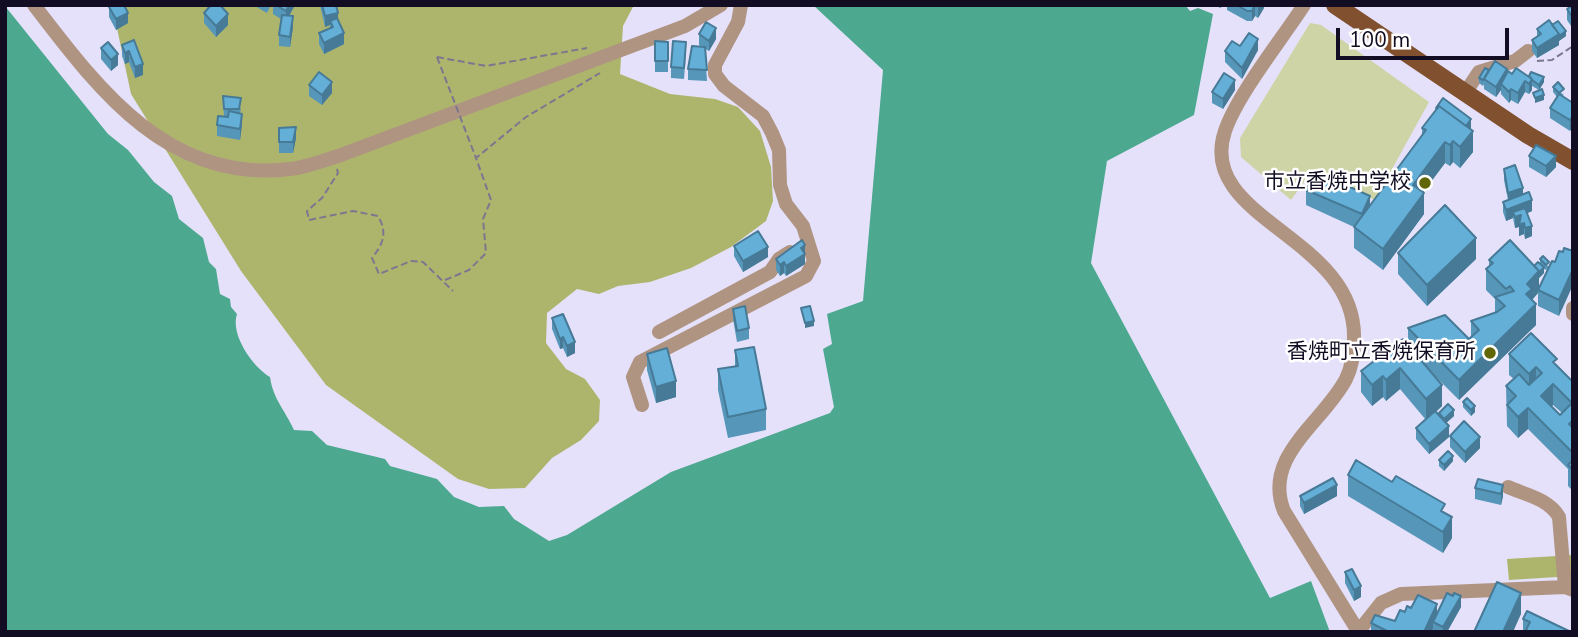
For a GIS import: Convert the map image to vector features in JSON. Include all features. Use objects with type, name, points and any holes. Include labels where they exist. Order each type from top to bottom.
[{"type":"main road","points":[[1335,5],[1465,93],[1573,161]]},
{"type":"street","points":[[34,5],[84,70],[121,109],[164,144],[202,159],[253,170],[291,169],[334,158],[685,26],[721,5]]},
{"type":"street","points":[[642,405],[633,377],[640,362],[806,276],[814,261],[803,226],[786,204],[780,185],[779,150],[763,116],[724,86],[715,74],[715,65],[738,22],[741,5]]},
{"type":"street","points":[[1304,5],[1232,114],[1219,156],[1222,172],[1233,190],[1328,270],[1336,281],[1351,315],[1354,336],[1346,379],[1294,445],[1284,462],[1277,490],[1284,511],[1358,631],[1381,603],[1401,594],[1569,588],[1559,517],[1549,503],[1508,487]]},
{"type":"street","points":[[1465,93],[1479,72],[1516,61],[1528,51]]},
{"type":"street","points":[[659,332],[769,272],[779,259],[809,240]]},
{"type":"street","points":[[1573,307],[1573,314]]},
{"type":"path","points":[[1516,61],[1552,60],[1573,46]]},
{"type":"path","points":[[445,280],[468,270],[486,253],[483,219],[491,200],[437,57],[486,66],[598,47]]},
{"type":"path","points":[[476,158],[526,117],[607,68]]},
{"type":"path","points":[[334,158],[338,173],[317,204],[307,211],[309,220],[354,211],[379,216],[384,230],[383,241],[372,258],[374,270],[379,274],[411,261],[423,262],[445,280],[453,291]]},
{"type":"shaded area","points":[[112,5],[634,5],[623,26],[620,74],[670,94],[715,99],[738,107],[760,131],[771,167],[773,201],[766,221],[731,247],[691,268],[650,282],[618,286],[599,294],[577,289],[547,313],[546,343],[566,369],[585,379],[600,400],[599,421],[581,440],[552,458],[525,488],[489,489],[458,479],[326,385],[241,271],[131,94]]},
{"type":"shaded area","points":[[813,5],[1185,5],[1190,11],[1198,8],[1213,14],[1194,115],[1107,161],[1091,263],[1270,598],[1311,581],[1330,632],[5,632],[5,6],[108,134],[128,150],[154,182],[172,196],[179,219],[203,238],[209,262],[216,269],[220,294],[230,299],[231,307],[237,314],[237,331],[244,350],[270,377],[277,398],[294,430],[312,431],[327,445],[385,459],[390,466],[437,479],[454,497],[479,507],[504,506],[514,519],[549,541],[567,535],[671,472],[830,413],[834,407],[823,349],[832,344],[827,314],[863,301],[883,70]]},
{"type":"shaded area","points":[[1310,23],[1321,25],[1429,102],[1375,200],[1310,174],[1291,200],[1241,157],[1240,138]]},
{"type":"shaded area","points":[[1573,555],[1573,576],[1509,580],[1507,559]]},
{"type":"building","points":[[124,5],[128,13],[116,19],[109,7]]},
{"type":"building","points":[[211,5],[220,5],[228,14],[216,26],[204,13]]},
{"type":"building","points":[[276,5],[289,5],[286,11]]},
{"type":"building","points":[[322,5],[336,5],[338,13],[325,16]]},
{"type":"building","points":[[1237,5],[1255,5],[1252,11],[1247,11]]},
{"type":"building","points":[[1573,5],[1573,18],[1567,9]]},
{"type":"building","points":[[282,15],[293,16],[290,37],[279,35]]},
{"type":"building","points":[[337,18],[344,33],[324,43],[319,33],[333,27],[330,21]]},
{"type":"building","points":[[1549,20],[1559,34],[1537,48],[1532,40],[1541,34],[1537,29]]},
{"type":"building","points":[[1558,21],[1566,31],[1559,36],[1552,25]]},
{"type":"building","points":[[706,22],[716,28],[709,41],[699,34]]},
{"type":"building","points":[[1249,33],[1258,39],[1242,68],[1225,51],[1232,41],[1240,46]]},
{"type":"building","points":[[134,40],[143,64],[135,67],[129,51],[125,53],[122,45]]},
{"type":"building","points":[[655,41],[668,42],[668,61],[655,61]]},
{"type":"building","points":[[673,41],[686,42],[684,68],[671,67]]},
{"type":"building","points":[[108,42],[118,54],[111,60],[101,48]]},
{"type":"building","points":[[692,46],[705,47],[707,70],[688,69]]},
{"type":"building","points":[[1495,61],[1507,69],[1496,87],[1484,79]]},
{"type":"building","points":[[1485,68],[1489,70],[1483,80],[1479,78]]},
{"type":"building","points":[[1516,68],[1532,79],[1529,84],[1525,81],[1518,93],[1511,89],[1509,92],[1501,84],[1508,71],[1512,74]]},
{"type":"building","points":[[319,72],[332,82],[322,95],[309,85]]},
{"type":"building","points":[[1531,72],[1544,77],[1539,85],[1529,76]]},
{"type":"building","points":[[1224,73],[1235,80],[1223,99],[1212,92]]},
{"type":"building","points":[[1558,82],[1564,89],[1559,93],[1553,87]]},
{"type":"building","points":[[1542,89],[1544,95],[1535,98],[1533,93]]},
{"type":"building","points":[[1559,94],[1573,103],[1573,116],[1570,120],[1550,108]]},
{"type":"building","points":[[223,96],[241,98],[239,109],[224,109]]},
{"type":"building","points":[[1443,98],[1471,119],[1466,126],[1439,106],[1436,108]]},
{"type":"building","points":[[1439,106],[1473,131],[1460,147],[1453,141],[1450,145],[1445,142],[1413,185],[1424,193],[1383,249],[1354,227],[1426,130],[1422,128]]},
{"type":"building","points":[[229,111],[242,114],[240,129],[217,125],[218,116],[228,117]]},
{"type":"building","points":[[296,127],[293,142],[279,142],[279,128]]},
{"type":"building","points":[[1536,145],[1556,156],[1546,166],[1529,156]]},
{"type":"building","points":[[1515,165],[1523,188],[1508,193],[1504,169]]},
{"type":"building","points":[[1314,171],[1370,196],[1362,214],[1306,190]]},
{"type":"building","points":[[1529,192],[1532,200],[1506,210],[1503,202]]},
{"type":"building","points":[[1445,205],[1476,238],[1427,285],[1398,253]]},
{"type":"building","points":[[1525,208],[1532,226],[1525,228],[1524,223],[1519,225],[1521,215],[1515,217],[1513,212]]},
{"type":"building","points":[[758,231],[768,247],[743,261],[734,246]]},
{"type":"building","points":[[802,240],[805,245],[801,248],[805,254],[786,266],[784,262],[780,265],[776,259]]},
{"type":"building","points":[[1510,240],[1539,271],[1527,284],[1532,289],[1526,294],[1536,304],[1459,380],[1408,328],[1445,315],[1469,339],[1479,330],[1471,321],[1497,312],[1505,306],[1495,297],[1514,291],[1510,286],[1506,289],[1486,269],[1493,263],[1489,260]]},
{"type":"building","points":[[1564,248],[1573,251],[1573,269],[1559,300],[1538,290],[1552,261],[1555,262],[1559,251],[1563,252]]},
{"type":"building","points":[[1543,256],[1549,262],[1546,265],[1540,259]]},
{"type":"building","points":[[1538,262],[1544,267],[1539,273],[1534,266]]},
{"type":"building","points":[[745,306],[749,328],[737,331],[733,309]]},
{"type":"building","points":[[810,306],[814,321],[805,323],[801,308]]},
{"type":"building","points":[[563,314],[575,342],[567,346],[563,337],[560,339],[552,318]]},
{"type":"building","points":[[1531,333],[1557,359],[1553,362],[1573,379],[1573,420],[1569,424],[1573,428],[1573,453],[1528,408],[1518,417],[1507,405],[1516,396],[1506,386],[1519,374],[1529,385],[1542,373],[1536,367],[1529,374],[1509,354]],"holes":[[[1553,384],[1572,403],[1560,415],[1541,396]]]},
{"type":"building","points":[[1403,339],[1442,385],[1426,399],[1400,368],[1386,380],[1383,376],[1372,385],[1361,371]]},
{"type":"building","points":[[754,347],[766,409],[728,417],[718,369],[738,366],[735,350]]},
{"type":"building","points":[[667,348],[676,381],[656,387],[647,354]]},
{"type":"building","points":[[1467,398],[1475,406],[1471,410],[1463,402]]},
{"type":"building","points":[[1448,404],[1454,410],[1444,419],[1439,413]]},
{"type":"building","points":[[1435,411],[1449,426],[1429,444],[1416,428]]},
{"type":"building","points":[[1464,421],[1480,437],[1465,452],[1450,436]]},
{"type":"building","points":[[1448,451],[1453,456],[1444,465],[1439,460]]},
{"type":"building","points":[[1356,460],[1392,482],[1396,476],[1445,504],[1441,511],[1452,517],[1443,532],[1348,475]]},
{"type":"building","points":[[1333,478],[1337,485],[1304,503],[1300,496]]},
{"type":"building","points":[[1478,479],[1503,485],[1501,494],[1475,488]]},
{"type":"building","points":[[1352,569],[1361,586],[1354,590],[1345,572]]},
{"type":"building","points":[[1497,582],[1521,593],[1503,632],[1474,632]]},
{"type":"building","points":[[1447,593],[1461,596],[1443,627],[1433,622]]},
{"type":"building","points":[[1418,595],[1437,604],[1424,632],[1389,632],[1371,623],[1375,615],[1395,621],[1400,610],[1405,612],[1407,606],[1411,608]]},
{"type":"building","points":[[1527,611],[1571,632],[1525,632],[1530,622],[1523,619]]},
{"type":"place","name":"市立香焼中学校","points":[[1425,183]]},
{"type":"place","name":"香焼町立香焼保育所","points":[[1490,353]]}]
